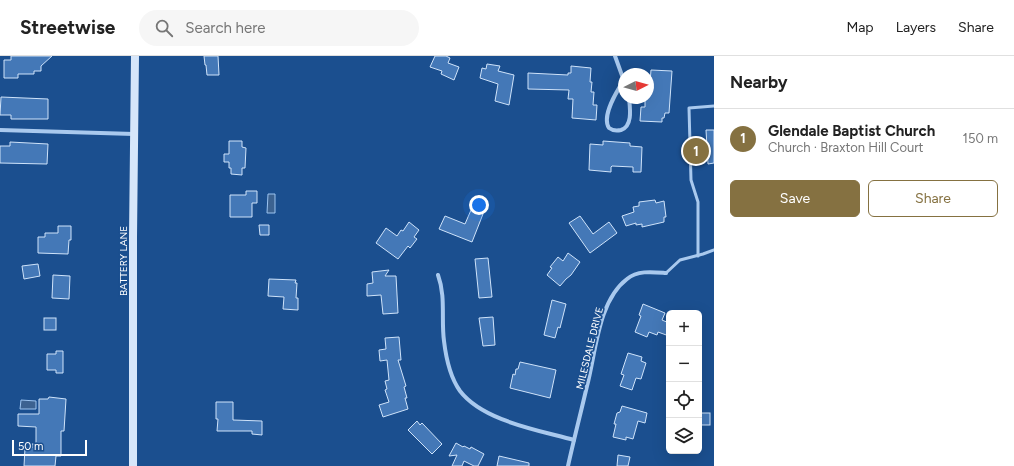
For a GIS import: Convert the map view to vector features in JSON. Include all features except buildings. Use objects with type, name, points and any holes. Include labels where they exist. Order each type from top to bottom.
[{"type":"main road","name":"BATTERY LANE","points":[[133,466],[135,56]]},
{"type":"street","points":[[615,56],[620,68]]},
{"type":"street","points":[[618,90],[608,111],[607,122],[609,128],[617,131],[628,125],[629,104]]},
{"type":"street","points":[[0,130],[134,134]]},
{"type":"street","name":"MILESDALE DRIVE","points":[[568,466],[597,340],[604,314],[611,298],[623,283],[631,276],[647,273],[666,273]]},
{"type":"street","points":[[438,275],[442,288],[445,350],[452,377],[461,392],[476,406],[491,415],[574,440]]},
{"type":"lane","points":[[698,256],[698,202],[691,180],[689,108],[714,106]]},
{"type":"lane","points":[[666,273],[680,260],[698,256],[714,250]]},
{"type":"water","points":[[268,194],[275,194],[275,213],[267,213]]},
{"type":"water","points":[[21,400],[36,401],[36,409],[20,409]]},
{"type":"place","name":"Glendale Baptist Church","points":[[696,151]]}]
